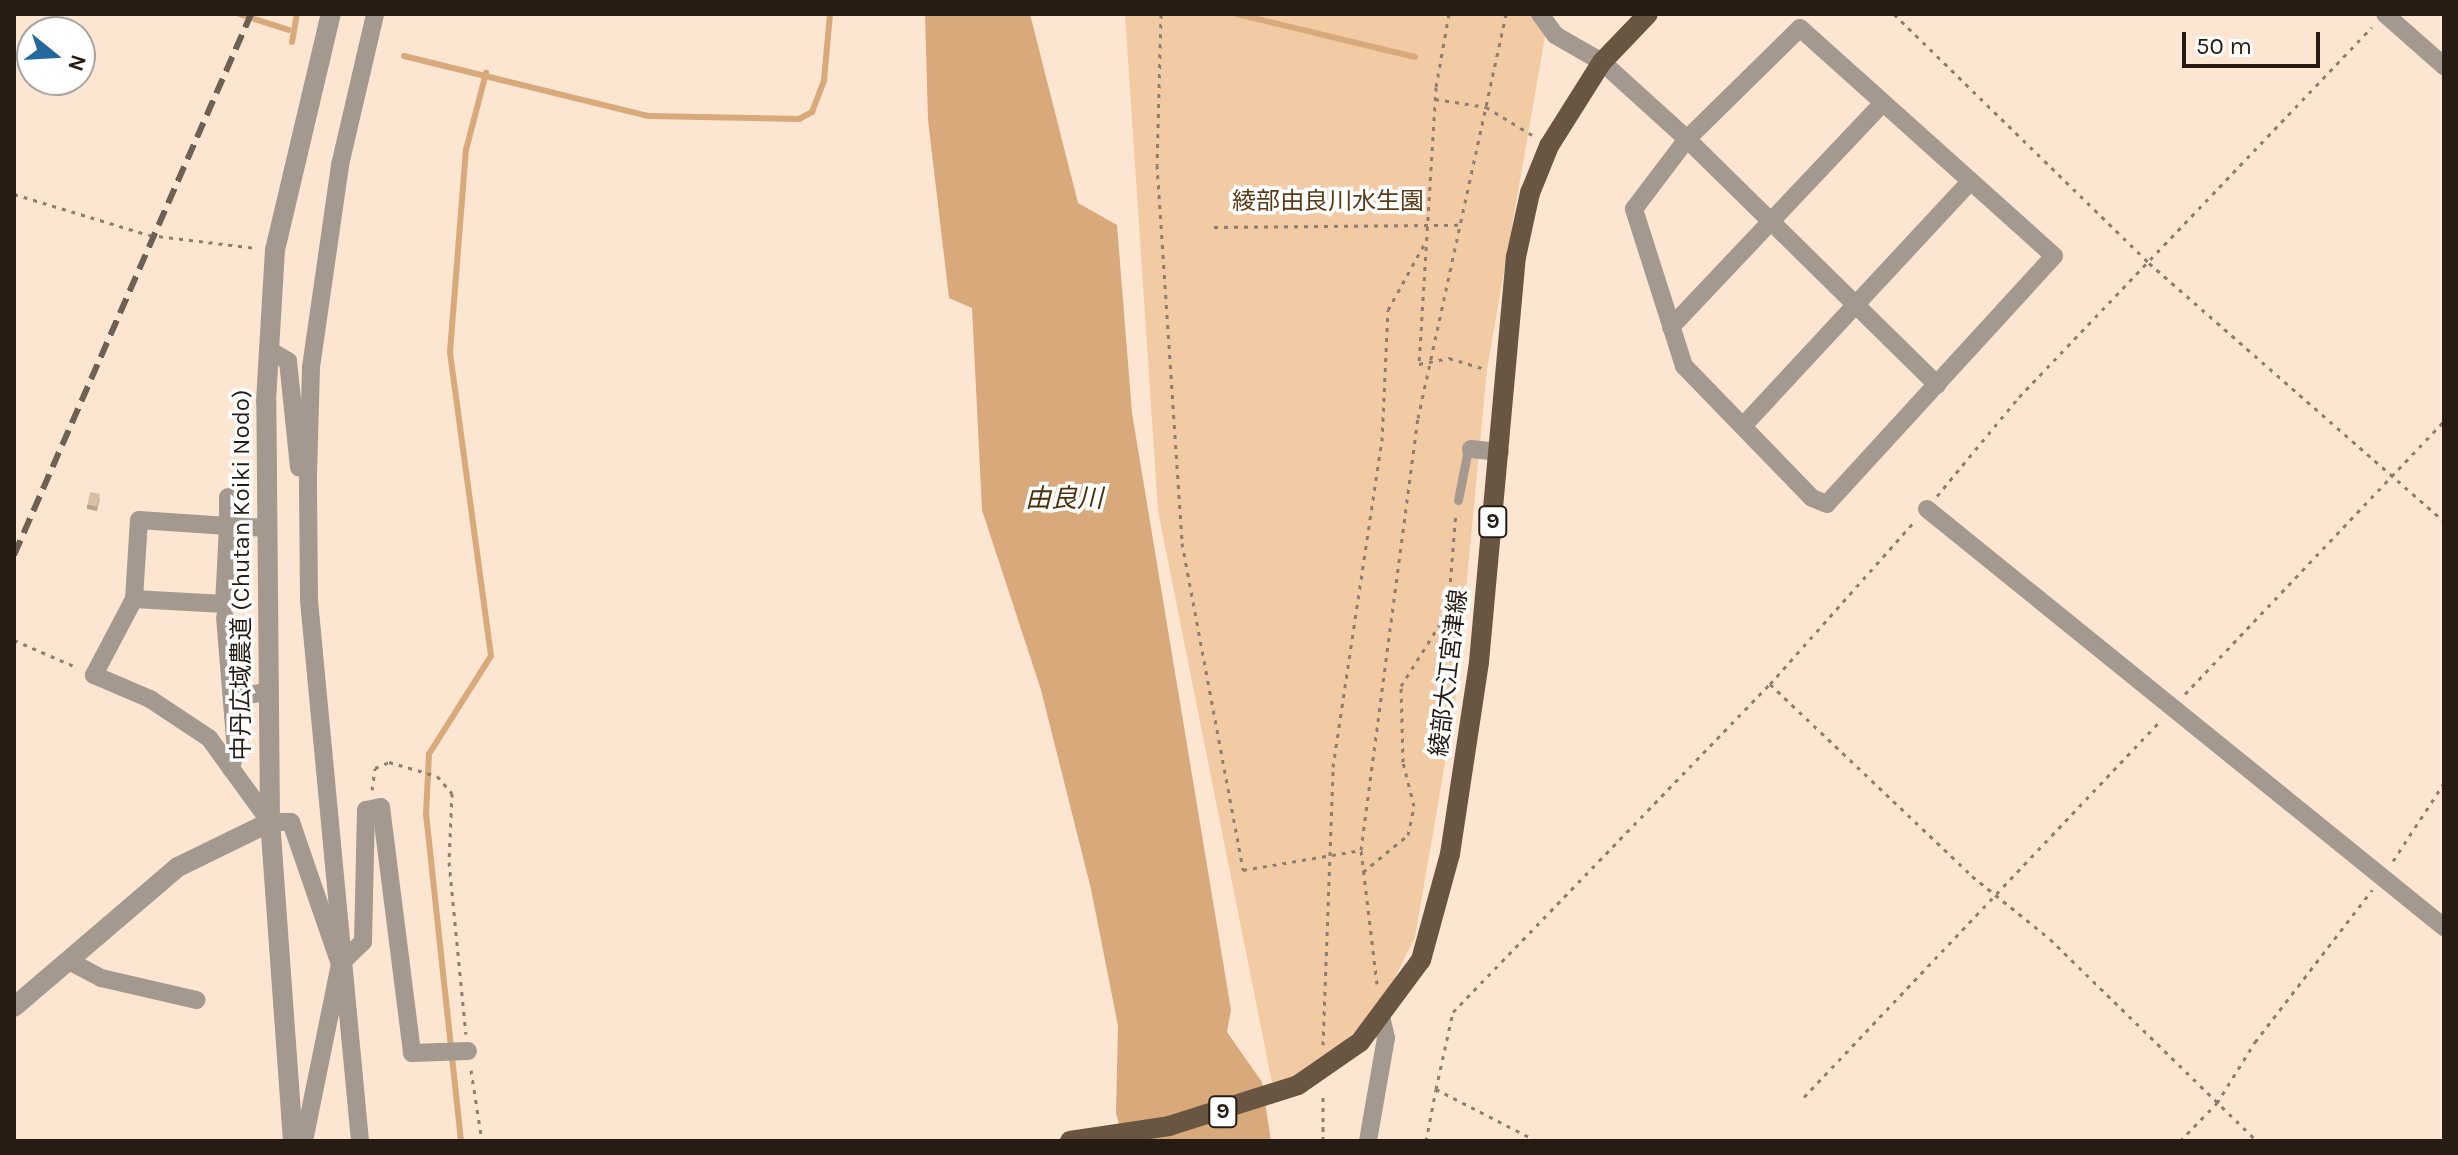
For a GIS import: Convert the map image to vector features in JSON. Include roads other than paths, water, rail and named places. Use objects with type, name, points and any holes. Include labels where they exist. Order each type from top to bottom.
[{"type":"main road","name":"綾部大江宮津線","points":[[1070,1141],[1169,1126],[1271,1097],[1360,1042],[1382,1020],[1421,960],[1439,907],[1479,662],[1507,386],[1516,257],[1549,146],[1602,62],[1648,14]]},
{"type":"street","name":"中丹広域農道 (Chutan Koiki Nodo)","points":[[293,1141],[270,822],[269,350],[275,250],[331,14]]},
{"type":"street","points":[[360,1141],[309,600],[308,475],[311,367],[340,165],[375,14]]},
{"type":"street","points":[[1540,14],[1555,35],[1602,62],[1687,139],[1767,225],[1937,385]]},
{"type":"street","points":[[2384,14],[2444,66]]},
{"type":"street","points":[[1797,28],[2054,256],[1827,504],[1812,498],[1684,366],[1635,201],[1687,139],[1797,28]]},
{"type":"street","points":[[2421,45],[2444,49]]},
{"type":"street","points":[[1671,327],[1881,105]]},
{"type":"street","points":[[1743,426],[1970,182]]},
{"type":"street","points":[[269,350],[288,361],[300,474],[308,475]]},
{"type":"street","points":[[1471,449],[1500,452]]},
{"type":"street","points":[[134,599],[224,604],[228,497]]},
{"type":"street","points":[[1927,509],[2172,708],[2385,874],[2444,927]]},
{"type":"street","points":[[267,528],[139,520],[134,599],[94,675],[150,699],[209,738],[270,822]]},
{"type":"street","points":[[225,617],[232,697],[231,768]]},
{"type":"street","points":[[232,697],[269,692]]},
{"type":"street","points":[[342,963],[363,942],[366,810],[373,805],[388,817],[412,1053],[468,1051]]},
{"type":"street","points":[[14,1007],[178,867],[270,822],[291,822],[342,963],[304,1141]]},
{"type":"street","points":[[69,961],[101,978],[196,1000]]},
{"type":"street","points":[[1368,1141],[1386,1038],[1382,1020]]},
{"type":"lane","points":[[1458,500],[1463,447],[1471,449]]},
{"type":"water","name":"由良川","points":[[925,14],[1030,14],[1078,203],[1117,225],[1132,413],[1231,1010],[1227,1032],[1262,1082],[1271,1141],[1124,1141],[1116,1113],[1118,1026],[1091,889],[1041,690],[982,510],[972,308],[949,298],[928,120]]},
{"type":"waterway","points":[[239,14],[289,30]]},
{"type":"waterway","points":[[292,42],[297,14]]},
{"type":"waterway","points":[[404,56],[649,116],[799,119],[812,112],[824,80],[830,14]]},
{"type":"waterway","points":[[1237,14],[1415,57]]},
{"type":"waterway","points":[[461,1141],[426,815],[429,754],[491,656],[450,352],[466,150],[486,73]]},
{"type":"railway","points":[[14,555],[251,14]]},
{"type":"park label","name":"綾部由良川水生園","points":[[1328,202]]}]
